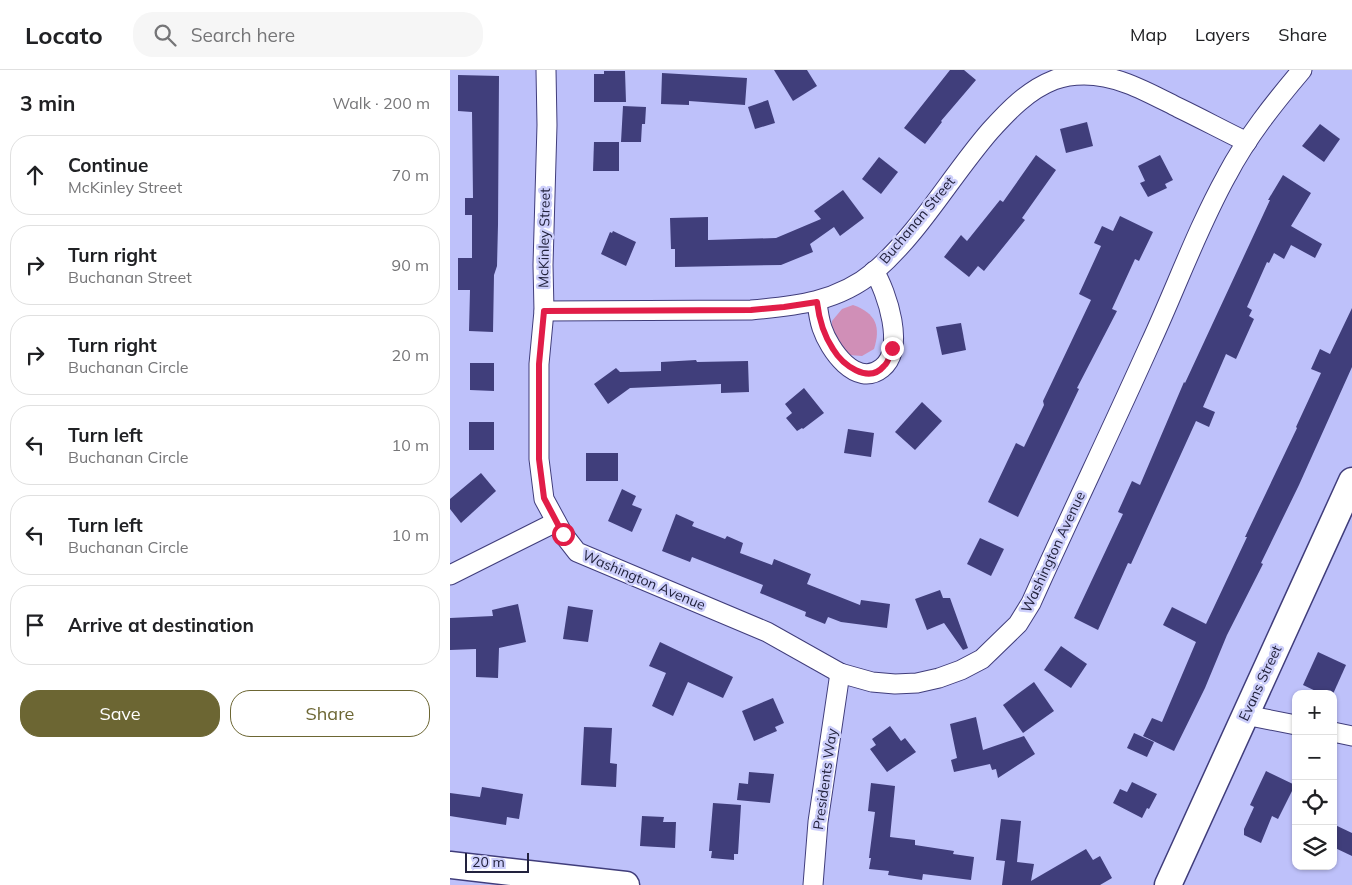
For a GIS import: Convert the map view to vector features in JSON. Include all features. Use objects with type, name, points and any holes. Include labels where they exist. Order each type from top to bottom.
[{"type":"street","name":"McKinley Street","points":[[546,70],[547,125],[542,265],[544,311],[539,364],[539,459],[544,498],[556,522]]},
{"type":"street","name":"Washington Avenue","points":[[556,522],[577,552],[767,632],[840,673],[872,682],[917,683],[961,670],[982,659],[1018,624],[1031,603],[1227,175],[1247,142],[1281,95],[1302,70]]},
{"type":"street","name":"Buchanan Street","points":[[544,311],[751,310],[817,302],[832,296],[874,271],[919,222],[978,145],[1009,110],[1030,92],[1055,79],[1084,75],[1119,80],[1140,88],[1247,142]]},
{"type":"street","points":[[817,302],[822,329],[833,351],[842,362],[858,372],[865,373],[879,370],[884,366],[892,348],[892,318],[886,293],[874,271]]},
{"type":"street","name":"Evans Street","points":[[1168,885],[1352,482]]},
{"type":"street","points":[[450,575],[556,522]]},
{"type":"street","name":"Presidents Way","points":[[813,885],[818,822],[840,673]]},
{"type":"street","points":[[1245,715],[1292,724]]},
{"type":"street","points":[[1337,733],[1352,736]]},
{"type":"street","points":[[450,865],[626,885]]},
{"type":"shaded area","points":[[853,305],[867,312],[875,322],[877,334],[874,349],[862,356],[849,355],[832,336],[832,321],[842,309]]},
{"type":"building","points":[[774,70],[807,70],[817,86],[793,101]]},
{"type":"building","points":[[950,70],[964,70],[976,80],[941,121],[925,144],[904,128]]},
{"type":"building","points":[[604,71],[625,71],[626,102],[594,102],[594,74],[604,74]]},
{"type":"building","points":[[662,73],[747,78],[745,105],[689,101],[689,105],[661,104]]},
{"type":"building","points":[[458,75],[499,76],[498,225],[497,266],[494,275],[493,332],[469,331],[470,290],[458,290],[458,258],[472,258],[472,215],[465,215],[465,198],[473,198],[472,112],[458,111]]},
{"type":"building","points":[[768,100],[775,123],[755,129],[748,107]]},
{"type":"building","points":[[623,106],[646,107],[645,124],[642,124],[641,142],[621,142]]},
{"type":"building","points":[[1087,122],[1093,146],[1066,153],[1060,129]]},
{"type":"building","points":[[1320,124],[1340,139],[1324,162],[1302,146]]},
{"type":"building","points":[[594,142],[619,142],[619,171],[593,171]]},
{"type":"building","points":[[1036,155],[1056,170],[1022,218],[1025,220],[984,271],[978,266],[969,277],[944,257],[961,235],[967,241],[1000,200],[1003,202]]},
{"type":"building","points":[[1160,155],[1173,180],[1165,184],[1167,188],[1148,197],[1140,183],[1145,181],[1138,166]]},
{"type":"building","points":[[879,157],[898,172],[881,194],[862,179]]},
{"type":"building","points":[[1283,175],[1311,193],[1291,226],[1322,244],[1315,258],[1291,245],[1284,259],[1274,253],[1269,263],[1267,262],[1247,307],[1252,310],[1249,316],[1254,319],[1236,359],[1226,354],[1203,407],[1215,412],[1209,427],[1196,421],[1131,564],[1128,563],[1098,630],[1074,618],[1123,514],[1118,512],[1132,481],[1140,485],[1184,382],[1270,200],[1268,200]]},
{"type":"building","points":[[843,190],[864,218],[840,236],[834,227],[810,244],[813,252],[781,265],[675,267],[675,249],[671,249],[670,218],[708,217],[708,240],[776,238],[821,219],[814,211]]},
{"type":"building","points":[[1120,216],[1153,232],[1139,261],[1135,259],[1112,309],[1117,311],[1077,388],[1079,389],[1018,517],[988,502],[1016,443],[1024,447],[1044,405],[1043,401],[1091,300],[1079,294],[1101,246],[1094,243],[1102,226],[1113,231]]},
{"type":"building","points":[[613,231],[636,242],[626,266],[601,254],[610,232],[612,233]]},
{"type":"building","points":[[1352,308],[1352,367],[1299,485],[1261,563],[1263,564],[1227,635],[1205,688],[1174,751],[1143,736],[1152,718],[1162,722],[1196,642],[1163,625],[1172,607],[1206,624],[1321,373],[1311,369],[1320,349],[1330,354]]},
{"type":"building","points":[[961,323],[966,350],[942,355],[936,327]]},
{"type":"building","points":[[696,360],[697,362],[748,361],[749,392],[721,393],[721,384],[630,388],[608,404],[594,384],[616,368],[620,372],[661,371],[661,362]]},
{"type":"building","points":[[470,363],[494,363],[494,391],[470,390]]},
{"type":"building","points":[[804,388],[824,413],[803,429],[797,431],[786,418],[792,413],[785,404]]},
{"type":"building","points":[[922,402],[942,421],[915,450],[895,432]]},
{"type":"building","points":[[469,422],[494,422],[494,450],[469,450]]},
{"type":"building","points":[[848,429],[874,433],[871,457],[844,453]]},
{"type":"building","points":[[586,453],[618,453],[618,481],[586,481]]},
{"type":"building","points":[[481,473],[496,491],[461,523],[450,509],[450,499]]},
{"type":"building","points":[[622,489],[636,496],[632,505],[642,509],[632,532],[608,521]]},
{"type":"building","points":[[676,514],[694,522],[692,526],[725,539],[727,536],[743,543],[740,553],[772,565],[774,559],[811,574],[807,584],[860,605],[861,600],[890,604],[887,628],[841,622],[828,617],[825,624],[805,616],[806,612],[760,593],[763,585],[692,557],[690,562],[662,551]]},
{"type":"building","points":[[980,538],[1004,549],[991,576],[967,564]]},
{"type":"building","points":[[940,590],[943,598],[950,598],[968,648],[963,650],[944,623],[927,630],[915,599]]},
{"type":"building","points":[[518,604],[526,642],[499,648],[498,678],[476,677],[476,649],[450,650],[450,618],[493,616],[492,610]]},
{"type":"building","points":[[568,606],[593,610],[588,642],[563,639]]},
{"type":"building","points":[[660,642],[733,677],[723,698],[688,682],[673,716],[652,706],[666,673],[649,666]]},
{"type":"building","points":[[1061,646],[1087,664],[1071,688],[1044,670]]},
{"type":"building","points":[[1318,652],[1346,665],[1335,690],[1314,690],[1303,685]]},
{"type":"building","points":[[1034,682],[1054,711],[1023,733],[1003,705]]},
{"type":"building","points":[[773,698],[784,723],[775,727],[777,731],[754,741],[742,711]]},
{"type":"building","points":[[976,717],[983,750],[1024,736],[1035,754],[998,778],[996,769],[992,770],[990,764],[954,772],[951,760],[957,758],[950,724]]},
{"type":"building","points":[[890,726],[901,741],[905,738],[916,752],[887,772],[870,749],[876,745],[872,739]]},
{"type":"building","points":[[584,727],[612,728],[610,763],[617,764],[616,787],[581,785]]},
{"type":"building","points":[[1134,733],[1154,742],[1147,757],[1127,748]]},
{"type":"building","points":[[1266,771],[1292,784],[1292,791],[1278,819],[1272,816],[1261,843],[1244,835],[1244,829],[1254,807],[1250,805]]},
{"type":"building","points":[[749,772],[774,774],[770,803],[737,800],[739,783],[748,784]]},
{"type":"building","points":[[1132,782],[1157,794],[1142,818],[1113,803],[1120,789],[1127,792]]},
{"type":"building","points":[[871,783],[895,786],[890,837],[915,840],[915,845],[954,851],[953,854],[974,857],[971,880],[923,874],[922,880],[888,875],[889,871],[869,869],[875,812],[868,811]]},
{"type":"building","points":[[482,787],[523,794],[519,819],[507,817],[506,825],[450,816],[450,793],[480,797]]},
{"type":"building","points":[[713,803],[741,805],[738,854],[734,854],[734,860],[711,858],[712,851],[709,851]]},
{"type":"building","points":[[642,816],[664,817],[663,822],[676,822],[675,848],[640,846]]},
{"type":"building","points":[[1001,819],[1021,821],[1017,862],[1034,864],[1031,881],[1086,849],[1093,860],[1100,856],[1112,878],[1100,885],[1002,885],[1005,861],[996,860]]},
{"type":"building","points":[[1337,826],[1352,833],[1352,856],[1337,849]]},
{"type":"route","points":[[563,534],[544,498],[539,459],[539,364],[544,311],[751,310],[817,302],[822,329],[826,338],[833,351],[850,368],[865,373],[879,370],[889,358],[892,348]]}]
